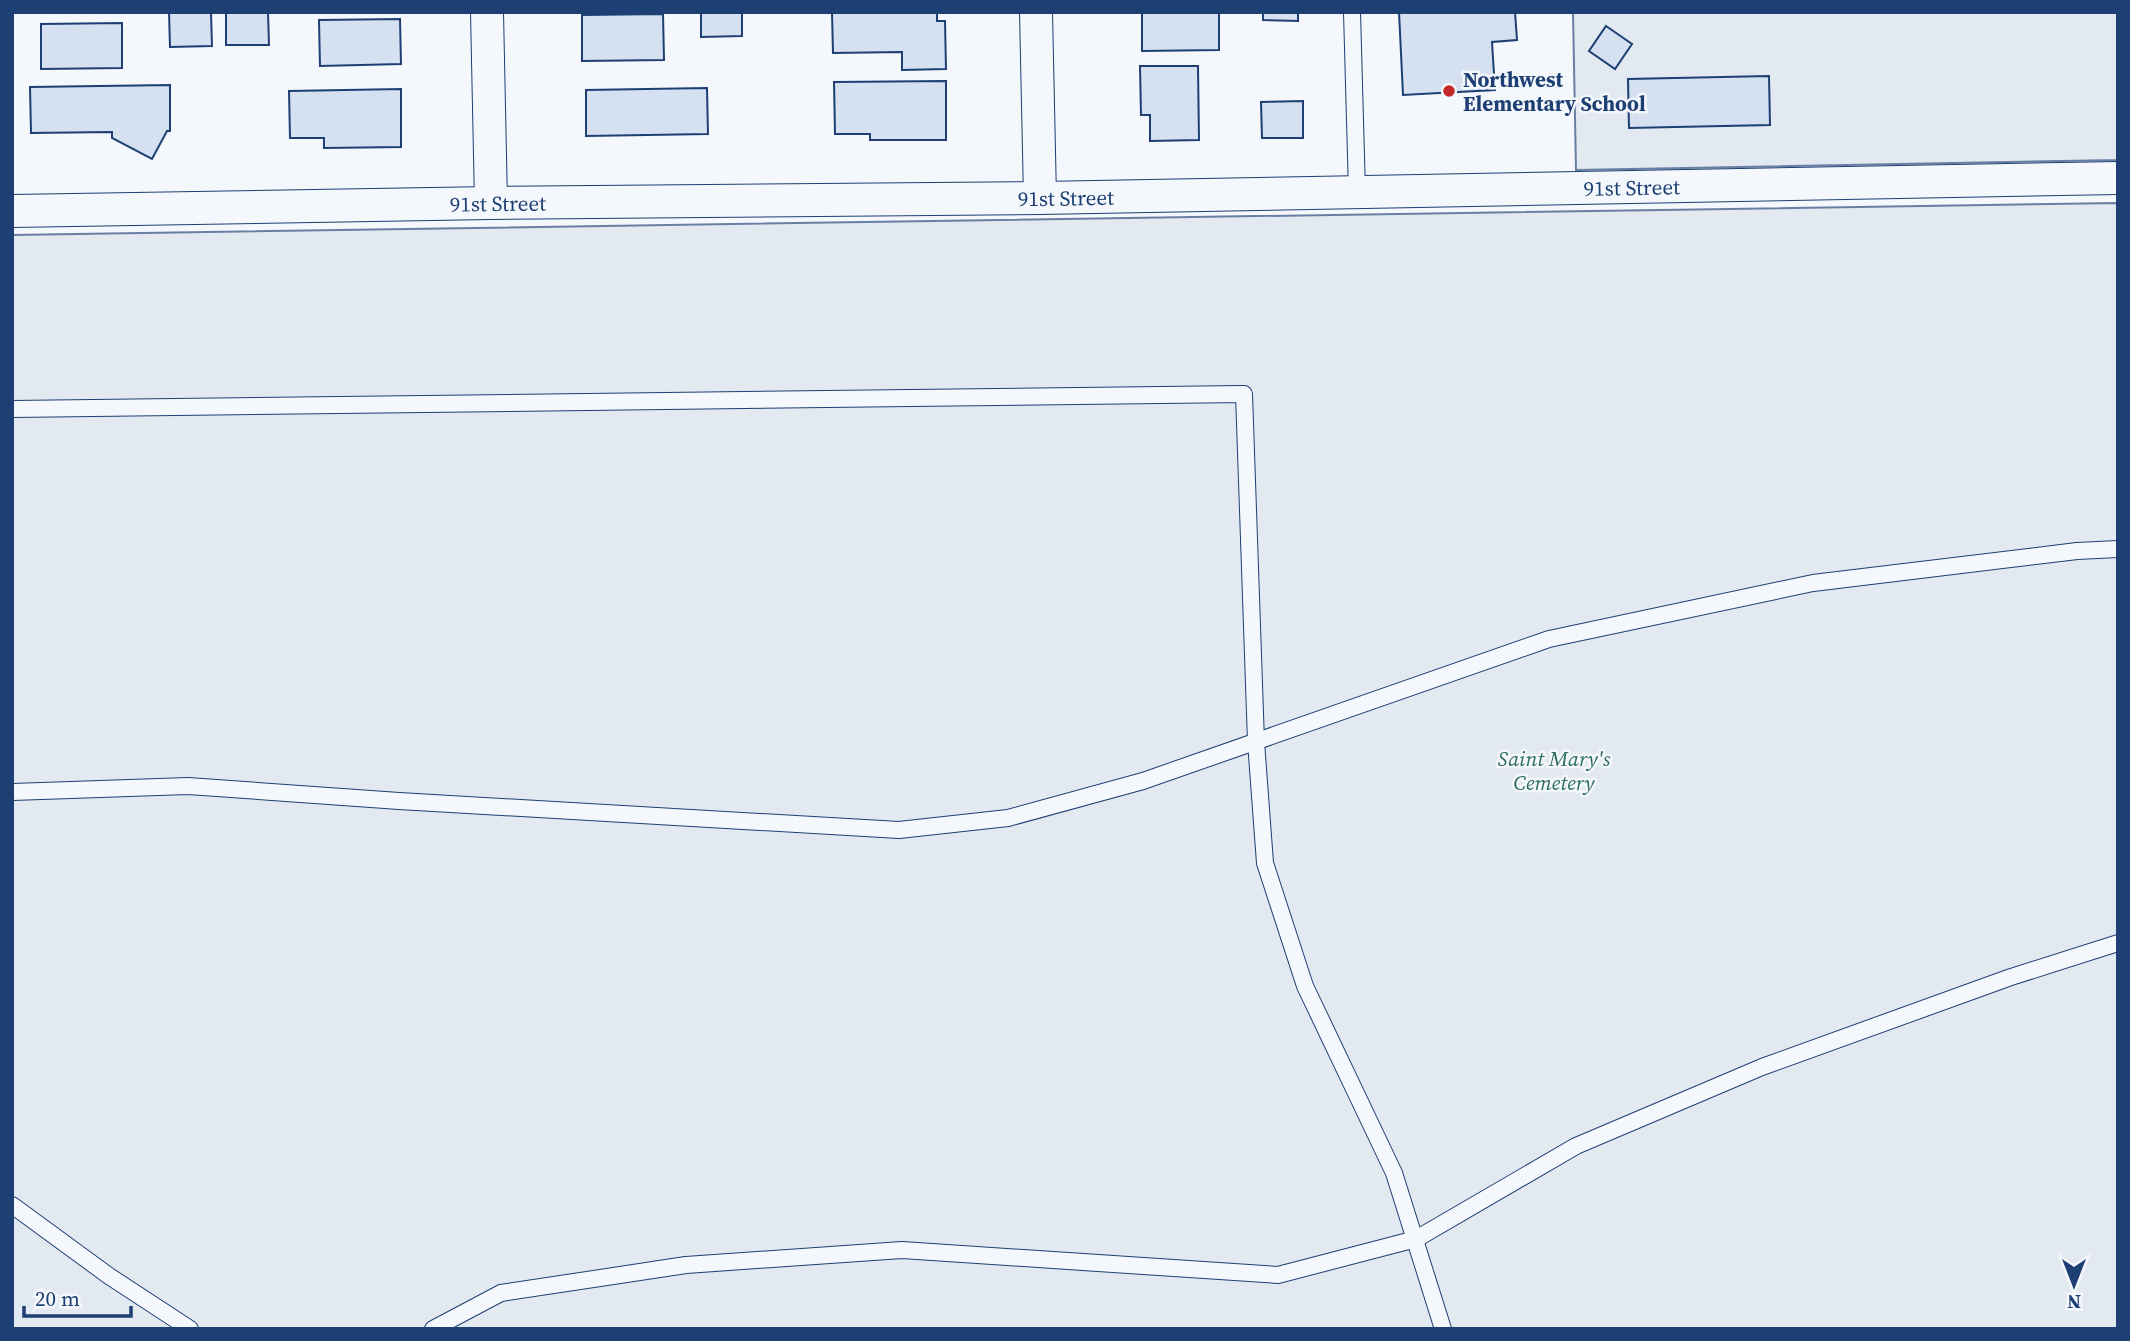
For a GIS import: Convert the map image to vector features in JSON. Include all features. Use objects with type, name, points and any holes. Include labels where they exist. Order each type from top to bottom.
[{"type":"street","points":[[487,12],[491,203]]},
{"type":"street","points":[[1036,12],[1040,198]]},
{"type":"street","name":"91st Street","points":[[12,212],[491,203],[1040,198],[2118,178]]},
{"type":"lane","points":[[1352,12],[1357,192]]},
{"type":"lane","points":[[12,409],[1244,394],[1256,742],[1265,863],[1305,986],[1394,1173],[1443,1329]]},
{"type":"lane","points":[[12,792],[187,786],[899,830],[1008,818],[1143,781],[1549,639],[1813,583],[2077,551],[2118,549]]},
{"type":"lane","points":[[433,1329],[501,1293],[686,1265],[902,1250],[1278,1275],[1416,1239],[1576,1146],[1749,1073],[2011,976],[2118,943]]},
{"type":"lane","points":[[12,1205],[109,1276],[190,1329]]},
{"type":"green space","points":[[1573,12],[2118,12],[2118,160],[1576,170]]},
{"type":"green space","name":"Saint Mary's Cemetery","points":[[2118,203],[2118,1329],[12,1329],[12,235]]},
{"type":"building","points":[[169,12],[211,12],[212,46],[170,47]]},
{"type":"building","points":[[226,12],[268,12],[269,45],[226,45]]},
{"type":"building","points":[[701,12],[742,12],[742,36],[701,37]]},
{"type":"building","points":[[832,12],[937,12],[937,21],[945,21],[946,69],[902,70],[902,52],[833,53]]},
{"type":"building","points":[[1142,12],[1219,12],[1219,50],[1142,51]]},
{"type":"building","points":[[1263,12],[1298,12],[1298,21],[1263,20]]},
{"type":"building","points":[[1399,12],[1515,12],[1517,40],[1492,42],[1495,90],[1403,95]]},
{"type":"building","points":[[663,14],[664,60],[582,61],[582,15]]},
{"type":"building","points":[[400,19],[401,64],[320,66],[319,20]]},
{"type":"building","points":[[122,23],[122,68],[41,69],[41,24]]},
{"type":"building","points":[[1606,26],[1632,44],[1615,69],[1589,51]]},
{"type":"building","points":[[1140,66],[1198,66],[1199,140],[1150,141],[1150,115],[1141,115]]},
{"type":"building","points":[[1769,76],[1770,125],[1629,128],[1628,79]]},
{"type":"building","points":[[946,81],[946,140],[870,140],[870,134],[835,134],[834,82]]},
{"type":"building","points":[[170,85],[170,131],[167,131],[152,159],[112,138],[112,132],[31,133],[30,87]]},
{"type":"building","points":[[707,88],[708,134],[586,136],[586,90]]},
{"type":"building","points":[[401,89],[401,147],[324,148],[324,138],[290,138],[289,91]]},
{"type":"building","points":[[1303,101],[1303,138],[1262,138],[1261,102]]},
{"type":"place","name":"Northwest Elementary School","points":[[1449,91]]}]
